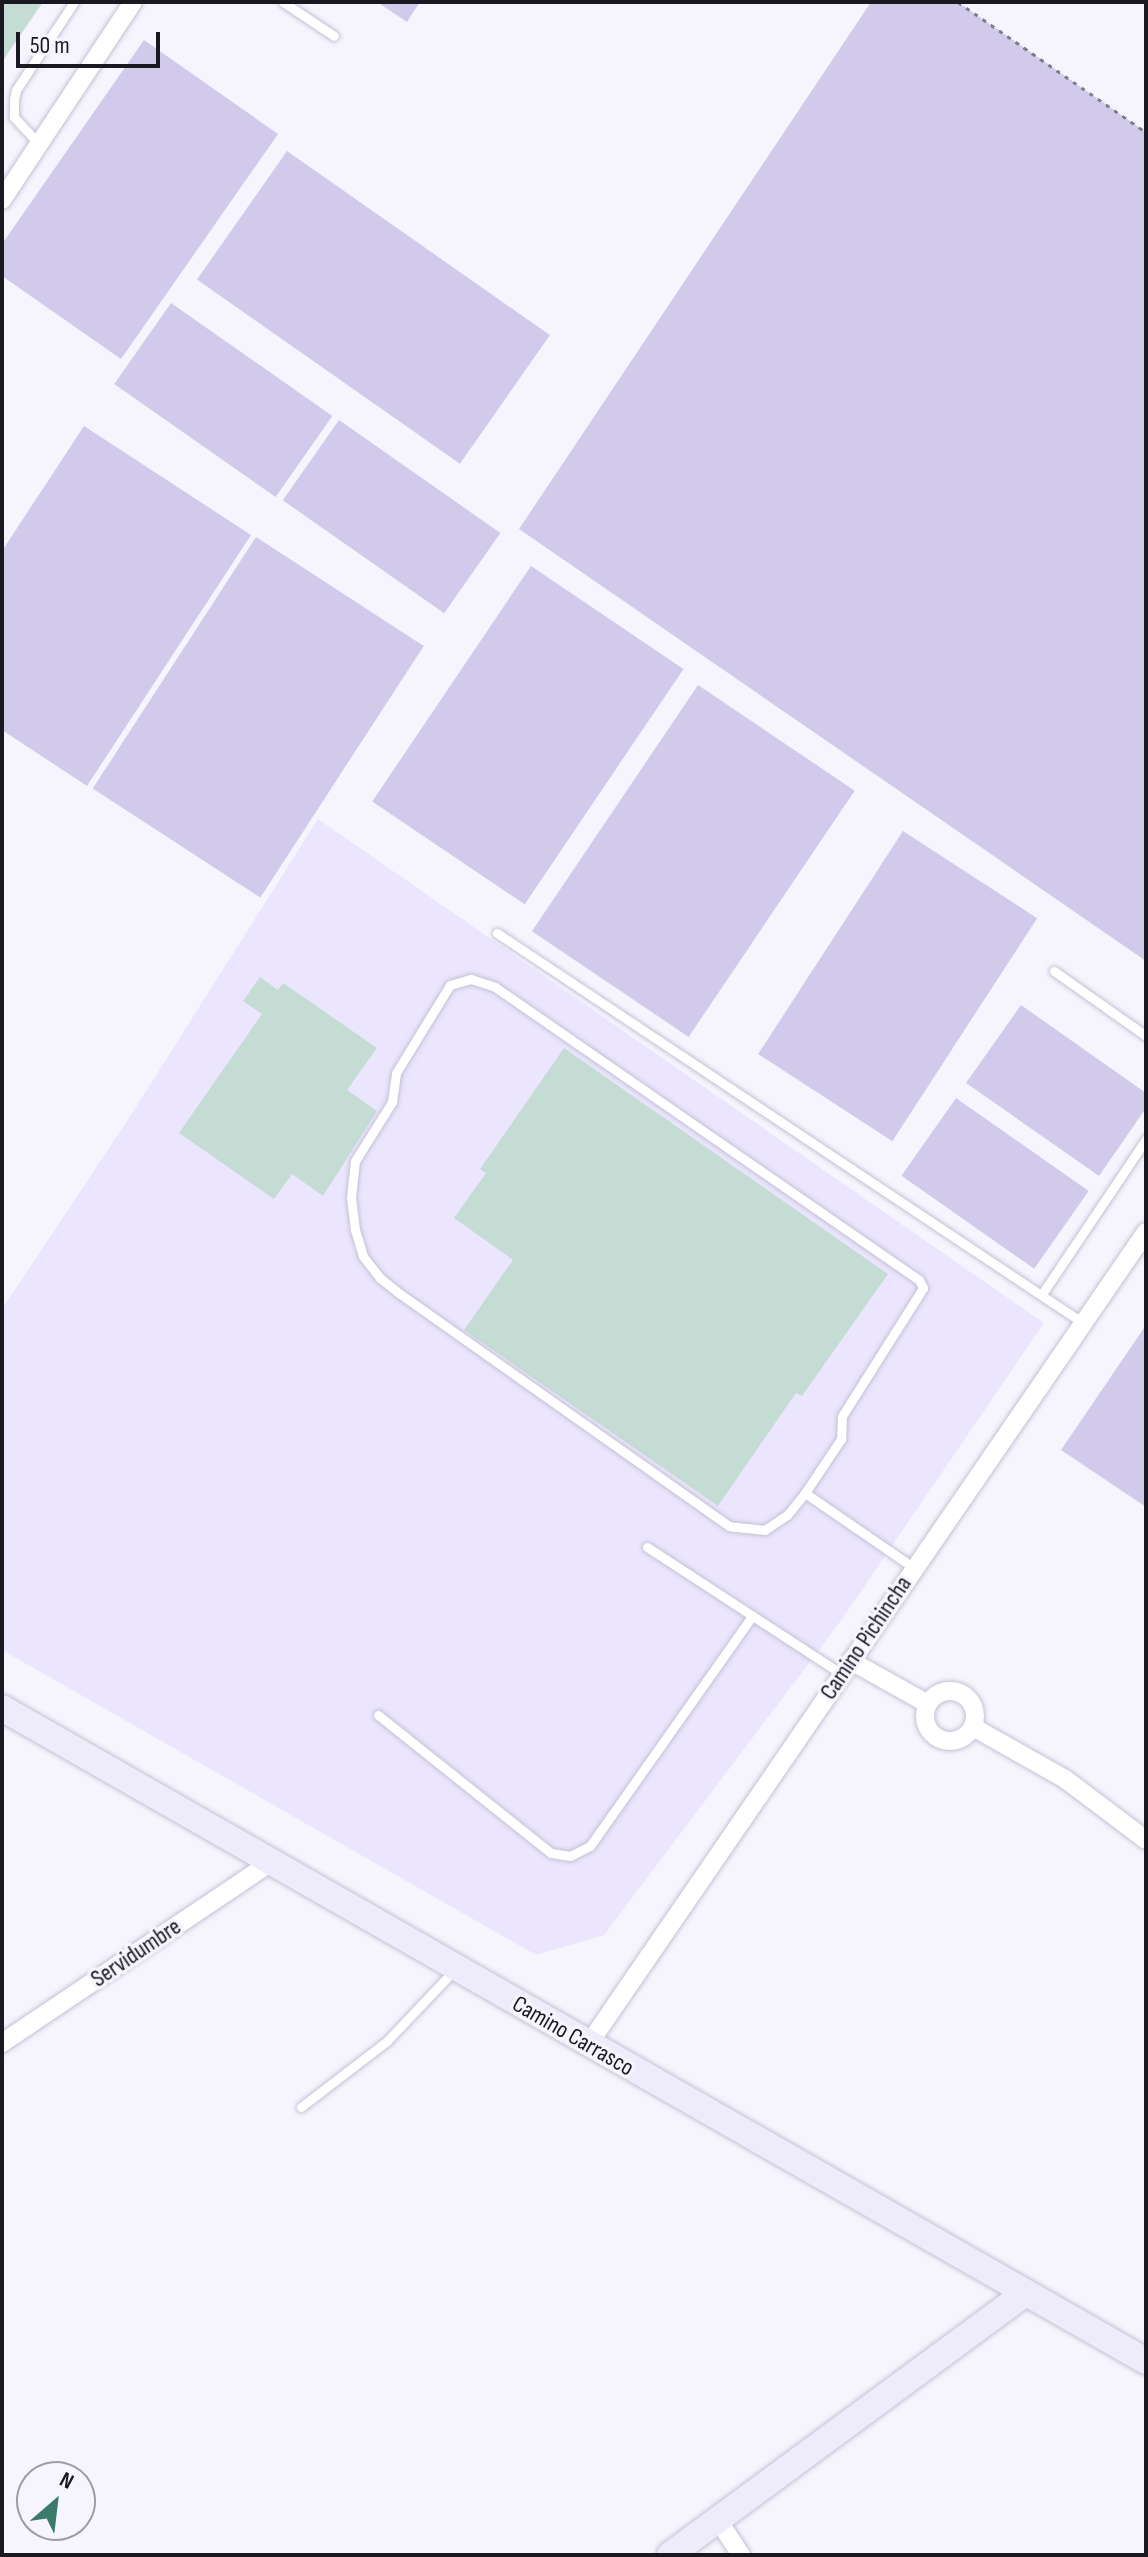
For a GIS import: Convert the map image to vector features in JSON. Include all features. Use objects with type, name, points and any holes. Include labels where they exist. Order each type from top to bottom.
[{"type":"main road","name":"Camino Carrasco","points":[[2,1708],[1146,2361]]},
{"type":"main road","points":[[670,2555],[1026,2293]]},
{"type":"street","points":[[2,200],[133,2]]},
{"type":"street","name":"Camino Pichincha","points":[[588,2045],[1146,1232]]},
{"type":"street","points":[[847,1667],[928,1704]]},
{"type":"street","points":[[954,1691],[968,1698],[975,1712],[973,1727],[962,1739],[946,1741],[932,1734],[925,1720],[928,1704],[939,1693],[954,1691]]},
{"type":"street","points":[[973,1727],[1065,1779],[1146,1840]]},
{"type":"street","name":"Servidumbre","points":[[2,2043],[270,1863]]},
{"type":"street","points":[[718,2520],[741,2555]]},
{"type":"lane","points":[[39,144],[14,117],[16,90],[74,2]]},
{"type":"lane","points":[[283,2],[334,36]]},
{"type":"lane","points":[[497,933],[1083,1323]]},
{"type":"lane","points":[[1054,971],[1146,1036]]},
{"type":"lane","points":[[471,979],[495,987],[919,1280],[923,1288],[921,1296],[842,1416],[841,1439],[805,1493],[787,1515],[765,1530],[729,1526],[400,1294],[380,1278],[363,1256],[355,1230],[351,1198],[355,1161],[392,1102],[396,1073],[450,985],[471,979]]},
{"type":"lane","points":[[1042,1294],[1146,1139]]},
{"type":"lane","points":[[805,1493],[914,1568]]},
{"type":"lane","points":[[647,1547],[752,1616],[847,1667]]},
{"type":"lane","points":[[378,1715],[551,1853],[570,1856],[590,1846],[752,1616]]},
{"type":"lane","points":[[301,2107],[387,2041],[455,1969]]},
{"type":"path","points":[[958,2],[1146,132]]},
{"type":"shaded area","points":[[377,2],[420,2],[407,22]]},
{"type":"shaded area","points":[[871,2],[958,2],[1146,132],[1146,961],[519,529]]},
{"type":"shaded area","points":[[144,40],[278,134],[121,359],[2,276],[2,244]]},
{"type":"shaded area","points":[[287,151],[550,335],[460,464],[197,280]]},
{"type":"shaded area","points":[[171,303],[332,416],[276,497],[114,384]]},
{"type":"shaded area","points":[[339,420],[500,533],[444,613],[283,500]]},
{"type":"shaded area","points":[[84,426],[251,535],[87,786],[2,730],[2,551]]},
{"type":"shaded area","points":[[256,537],[424,646],[260,898],[93,789]]},
{"type":"shaded area","points":[[531,566],[684,669],[525,904],[372,801]]},
{"type":"shaded area","points":[[698,685],[855,791],[689,1037],[532,931]]},
{"type":"shaded area","points":[[318,819],[1044,1323],[842,1619],[604,1935],[536,1955],[2,1650],[2,1309],[131,1115]]},
{"type":"shaded area","points":[[903,831],[1037,918],[892,1141],[758,1054]]},
{"type":"shaded area","points":[[1021,1005],[1146,1093],[1146,1108],[1099,1176],[966,1083]]},
{"type":"shaded area","points":[[956,1098],[1089,1191],[1034,1269],[902,1176]]},
{"type":"shaded area","points":[[1146,1325],[1146,1507],[1061,1450]]},
{"type":"building","points":[[2,2],[43,2],[2,62]]},
{"type":"building","points":[[260,977],[278,990],[283,983],[377,1048],[347,1090],[377,1111],[323,1196],[292,1174],[274,1199],[179,1133],[262,1014],[243,1001]]},
{"type":"building","points":[[564,1048],[888,1274],[802,1396],[796,1393],[718,1506],[464,1330],[513,1260],[454,1218],[486,1173],[480,1169]]}]
